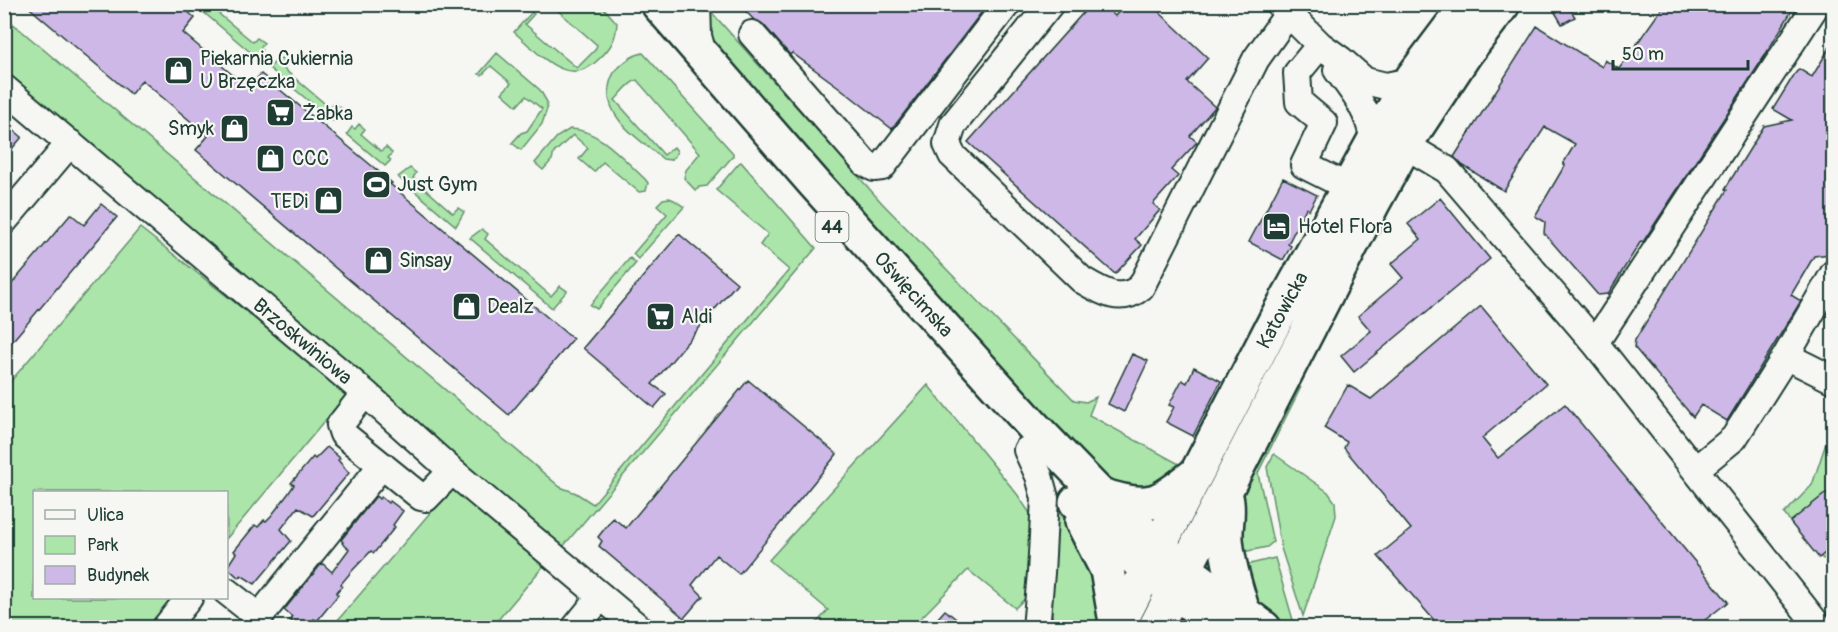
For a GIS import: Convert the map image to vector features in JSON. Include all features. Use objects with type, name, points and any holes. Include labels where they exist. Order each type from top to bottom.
[{"type":"main road","name":"Oświęcimska","points":[[635,4],[1027,450],[1065,490],[1153,558]]},
{"type":"main road","name":"Oświęcimska","points":[[658,4],[814,183],[1027,419],[1100,495],[1153,558]]},
{"type":"main road","name":"Katowicka","points":[[1155,627],[1348,249],[1390,143],[1413,77],[1468,4]]},
{"type":"main road","name":"Katowicka","points":[[1117,627],[1275,321],[1350,188],[1466,54],[1503,4]]},
{"type":"main road","points":[[1100,495],[1122,501],[1150,503],[1162,498],[1197,473]]},
{"type":"main road","points":[[1065,490],[1107,570],[1117,627]]},
{"type":"main road","points":[[1225,493],[1229,506],[1226,536],[1228,563],[1243,622]]},
{"type":"main road","name":"44","points":[[1153,558],[1179,579],[1243,622]]},
{"type":"street","points":[[697,4],[698,36],[704,57]]},
{"type":"street","points":[[752,34],[865,163],[874,168],[882,167],[1007,4]]},
{"type":"street","points":[[1050,4],[953,124],[947,144],[952,155],[1082,280],[1100,291],[1124,297],[1141,288],[1283,9],[1320,45],[1365,81],[1374,85],[1386,86],[1401,83],[1413,77]]},
{"type":"street","points":[[1595,342],[1817,4]]},
{"type":"street","points":[[1320,45],[1363,105],[1371,125],[1390,143],[1447,170],[1595,342],[1820,627]]},
{"type":"street","points":[[1320,45],[1297,73],[1299,102],[1324,123],[1304,165],[1350,188]]},
{"type":"street","name":"Brzoskwiniowa","points":[[4,88],[365,393],[452,471],[639,627]]},
{"type":"street","points":[[4,221],[70,143]]},
{"type":"street","points":[[1696,469],[1734,438],[1786,356],[1833,273]]},
{"type":"street","points":[[1786,356],[1833,380]]},
{"type":"street","points":[[365,393],[340,425],[344,434],[421,497],[426,498],[452,471]]},
{"type":"street","points":[[1027,450],[1039,476],[1045,498],[1036,627]]},
{"type":"street","points":[[228,593],[259,616],[382,465]]},
{"type":"street","points":[[575,627],[601,596]]},
{"type":"street","points":[[165,627],[187,599]]},
{"type":"green space","points":[[195,5],[208,5],[253,42],[257,38],[264,43],[260,48],[262,50],[256,57]]},
{"type":"green space","points":[[559,5],[601,5],[617,23],[610,47],[587,68],[576,71],[565,70],[554,65],[514,32],[532,12],[534,14],[525,24],[577,68],[597,45],[556,9]]},
{"type":"green space","points":[[706,6],[882,203],[1074,400],[1086,402],[1096,397],[1089,415],[1181,465],[1145,487],[1127,486],[1105,476],[930,295],[715,47],[709,32]]},
{"type":"green space","points":[[4,16],[560,487],[576,493],[593,504],[789,270],[760,245],[768,234],[716,190],[739,163],[741,162],[816,248],[561,549],[5,77]]},
{"type":"green space","points":[[497,53],[540,90],[547,102],[542,124],[521,150],[512,143],[521,133],[527,131],[542,109],[526,96],[517,106],[502,93],[511,83],[491,66],[482,75],[479,74]]},
{"type":"green space","points":[[643,53],[733,153],[733,156],[707,186],[699,187],[696,191],[684,178],[686,170],[700,153],[637,80],[615,100],[664,155],[674,147],[677,151],[675,156],[670,160],[663,159],[635,137],[613,110],[609,99],[609,87],[613,74],[628,59]]},
{"type":"green space","points":[[281,58],[287,64],[284,69],[330,108],[334,103],[341,108],[333,121],[269,68]]},
{"type":"green space","points":[[359,124],[365,129],[361,134],[381,151],[386,147],[392,153],[388,158],[391,160],[385,166],[347,134],[352,127],[355,129]]},
{"type":"green space","points":[[570,129],[591,134],[610,147],[645,179],[648,183],[646,191],[639,192],[603,162],[594,172],[579,159],[588,148],[573,135],[554,153],[552,160],[543,170],[535,163],[557,137]]},
{"type":"green space","points":[[410,168],[416,173],[413,178],[453,213],[458,208],[464,212],[456,226],[398,177]]},
{"type":"green space","points":[[669,198],[684,207],[638,259],[633,254],[667,214],[657,205],[663,199]]},
{"type":"green space","points":[[140,228],[349,392],[228,537],[228,491],[33,491],[33,599],[176,599],[152,627],[14,627],[5,620],[5,388]]},
{"type":"green space","points":[[482,229],[488,234],[485,239],[551,296],[560,286],[567,291],[552,308],[470,238]]},
{"type":"green space","points":[[630,258],[636,263],[597,309],[590,305]]},
{"type":"green space","points":[[928,385],[1017,494],[1033,518],[1031,593],[1015,608],[968,570],[912,627],[813,627],[828,610],[769,560]]},
{"type":"green space","points":[[1301,387],[1258,473],[1273,542],[1267,547],[1233,554],[1233,534],[1237,514],[1251,473],[1289,396]]},
{"type":"green space","points":[[1833,427],[1833,551],[1823,559],[1784,514],[1812,485]]},
{"type":"green space","points":[[1274,454],[1328,492],[1335,502],[1336,516],[1303,616],[1281,548],[1267,467]]},
{"type":"green space","points":[[453,486],[546,563],[492,627],[331,628]]},
{"type":"green space","points":[[1053,506],[1081,537],[1093,560],[1100,627],[1053,628],[1048,543]]},
{"type":"green space","points":[[1275,558],[1295,627],[1284,627],[1274,620],[1251,594],[1246,565]]},
{"type":"building","points":[[25,4],[179,4],[195,18],[183,33],[248,88],[261,74],[378,171],[392,183],[390,184],[573,339],[509,415],[196,150],[208,136],[142,80],[131,94]]},
{"type":"building","points":[[739,4],[988,4],[892,129],[792,53],[790,55],[763,24],[753,19]]},
{"type":"building","points":[[1091,4],[1102,4],[1115,16],[1126,4],[1149,4],[1158,11],[1208,58],[1187,82],[1215,107],[1190,136],[1197,142],[1171,170],[1178,176],[1153,204],[1160,210],[1135,239],[1142,245],[1115,274],[968,142]]},
{"type":"building","points":[[1550,4],[1567,4],[1575,17],[1562,24]]},
{"type":"building","points":[[1665,4],[1796,4],[1764,57],[1608,294],[1598,295],[1544,233],[1545,222],[1535,216],[1575,144],[1545,127],[1504,191],[1462,165],[1454,157],[1537,26],[1602,67],[1605,60],[1619,69]]},
{"type":"building","points":[[1833,42],[1833,248],[1830,254],[1814,256],[1791,295],[1801,301],[1727,421],[1701,405],[1693,417],[1634,347],[1635,340],[1764,126],[1792,120],[1773,109],[1794,75],[1799,69],[1812,77]]},
{"type":"building","points":[[4,122],[22,137],[4,158]]},
{"type":"building","name":"Hotel Flora","points":[[1283,178],[1317,195],[1309,210],[1306,208],[1288,244],[1291,246],[1283,260],[1249,242]]},
{"type":"building","points":[[1440,198],[1490,259],[1354,372],[1341,356],[1371,331],[1358,316],[1403,278],[1391,264],[1421,239],[1408,224]]},
{"type":"building","points":[[101,204],[117,217],[4,351],[4,293],[71,214],[84,225]]},
{"type":"building","name":"Aldi","points":[[679,234],[737,283],[652,384],[666,394],[654,408],[583,348]]},
{"type":"building","points":[[1481,306],[1546,384],[1482,438],[1498,458],[1565,404],[1728,602],[1696,627],[1440,627],[1378,556],[1411,529],[1344,448],[1347,442],[1324,428],[1348,385],[1371,399]]},
{"type":"building","points":[[1132,354],[1148,361],[1124,412],[1108,404]]},
{"type":"building","points":[[1194,367],[1221,381],[1193,436],[1166,422],[1174,407],[1169,405],[1182,380],[1187,383]]},
{"type":"building","points":[[748,380],[837,454],[739,574],[716,555],[692,585],[703,596],[684,618],[599,546],[602,541],[598,537],[613,518],[626,528]]},
{"type":"building","points":[[327,447],[340,458],[338,460],[349,473],[313,516],[298,507],[281,529],[291,541],[255,584],[241,575],[239,578],[228,568],[236,553],[234,551],[255,525],[258,527],[271,516],[294,485],[291,483],[313,457],[315,459]]},
{"type":"building","points":[[1826,493],[1833,502],[1833,546],[1819,558],[1790,522]]},
{"type":"building","points":[[376,496],[388,503],[390,501],[403,511],[393,525],[395,527],[374,553],[371,551],[341,584],[342,586],[336,593],[338,595],[317,621],[314,619],[307,627],[298,627],[284,610],[322,563],[332,572],[349,549],[341,540]]},
{"type":"building","points":[[945,610],[966,627],[930,627]]},
{"type":"place","name":"Piekarnia Cukiernia U Brzęczka","points":[[179,70]]},
{"type":"place","name":"Żabka","points":[[281,113]]},
{"type":"place","name":"Smyk","points":[[235,128]]},
{"type":"place","name":"CCC","points":[[271,158]]},
{"type":"place","name":"Just Gym","points":[[376,184]]},
{"type":"place","name":"TEDi","points":[[329,201]]},
{"type":"place","name":"Hotel Flora","points":[[1277,226]]},
{"type":"place","name":"Sinsay","points":[[378,260]]},
{"type":"place","name":"Dealz","points":[[466,306]]},
{"type":"place","name":"Aldi","points":[[660,316]]}]
